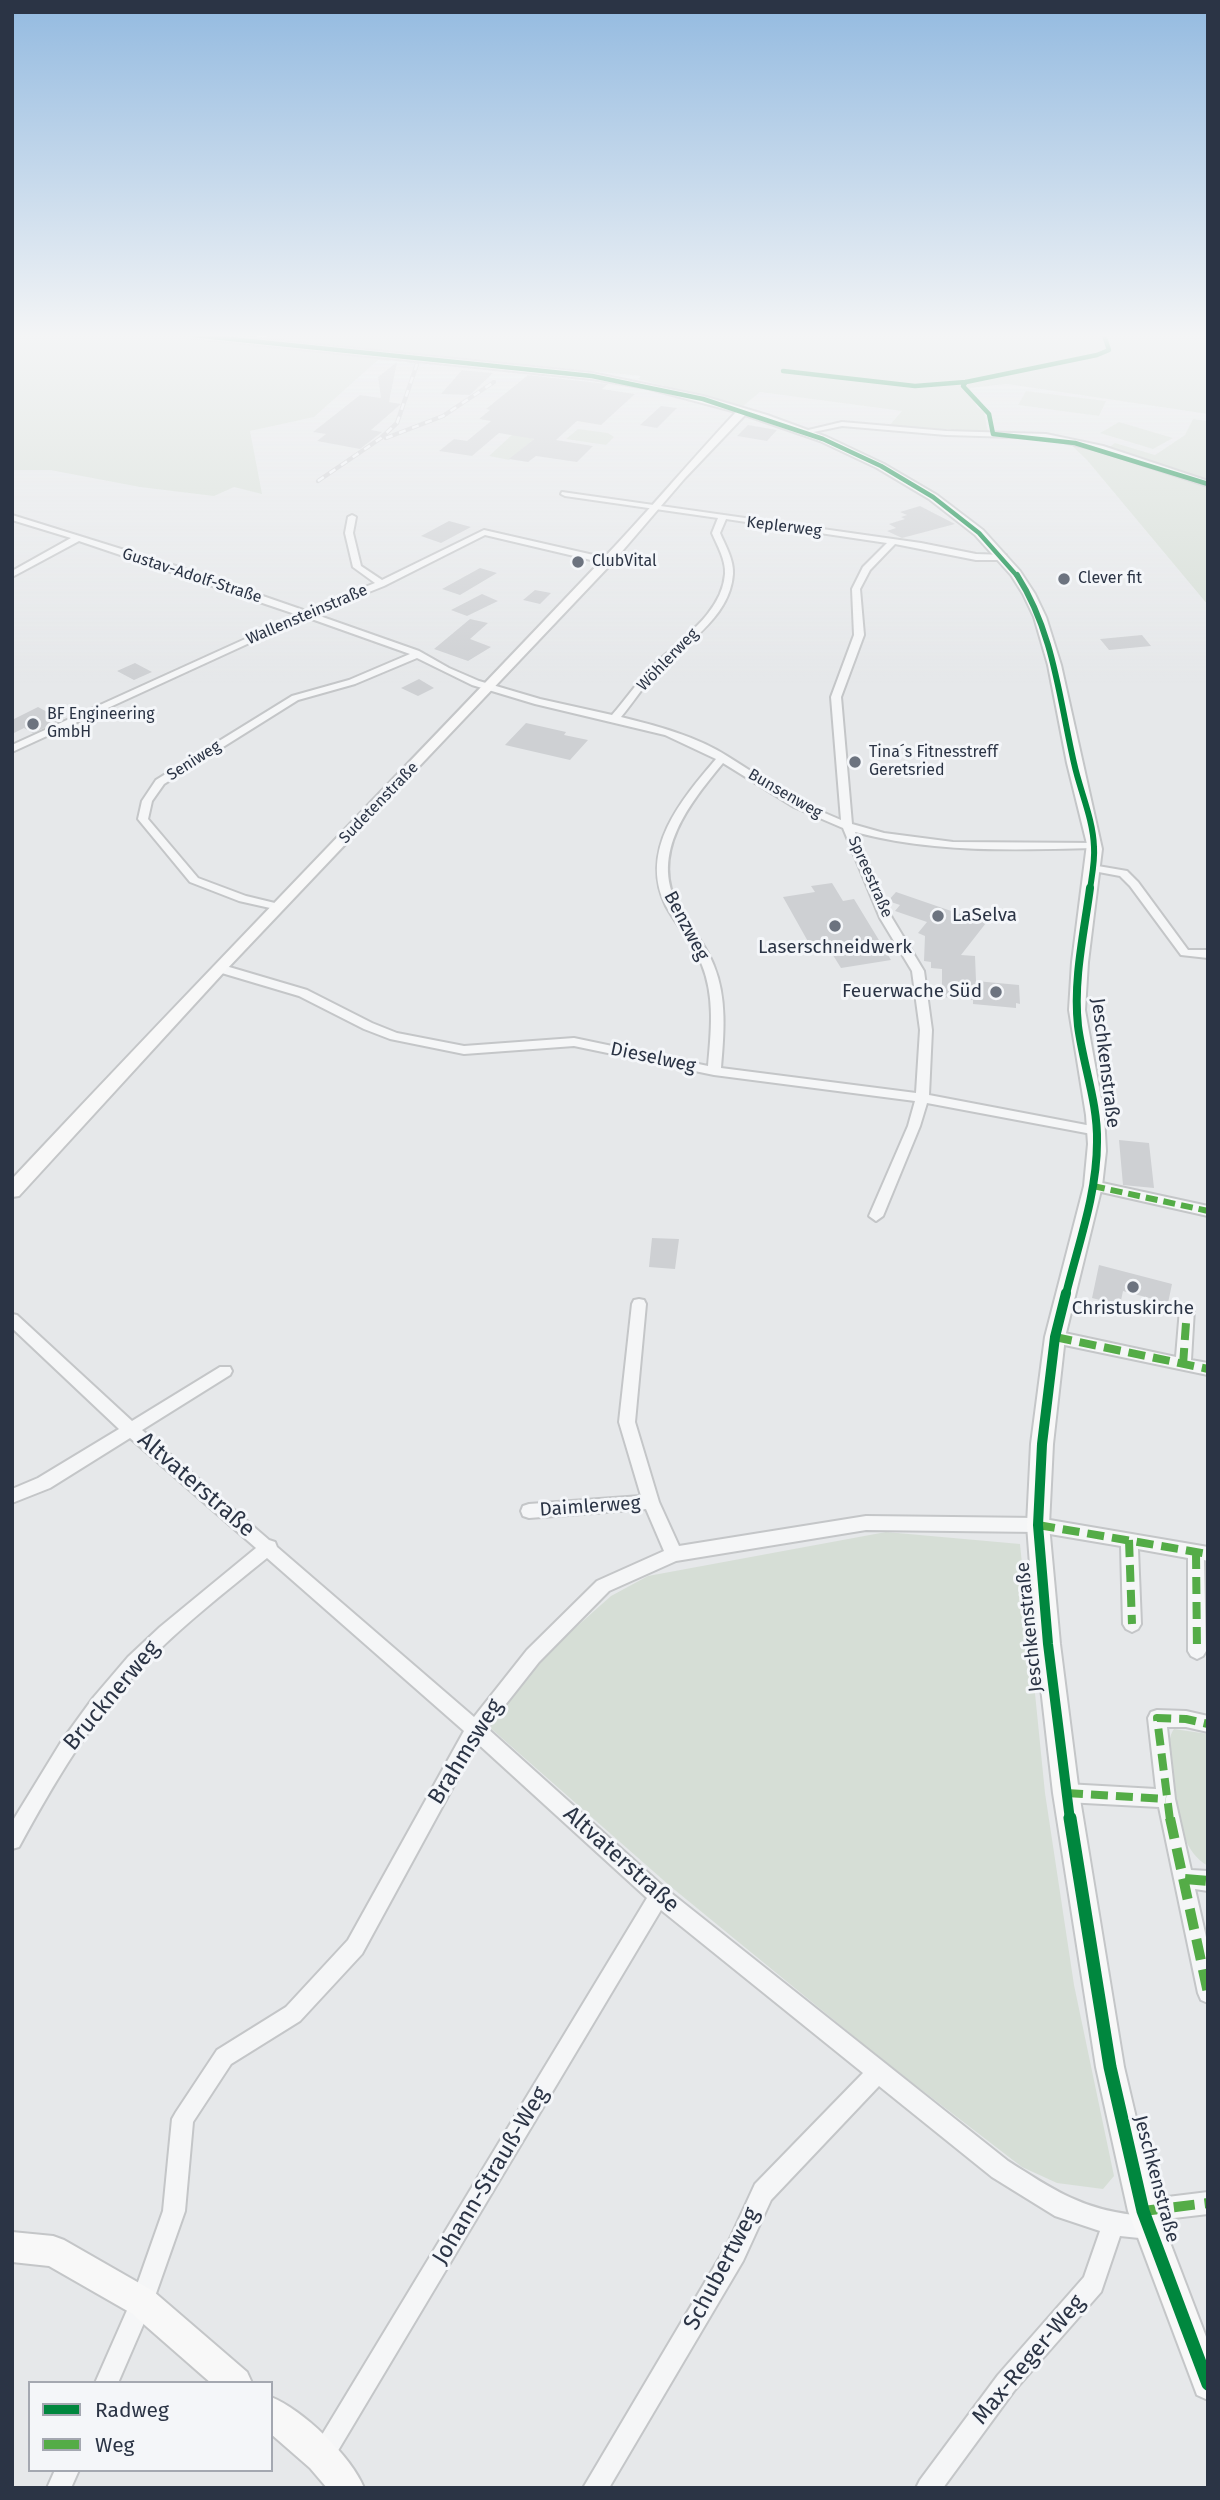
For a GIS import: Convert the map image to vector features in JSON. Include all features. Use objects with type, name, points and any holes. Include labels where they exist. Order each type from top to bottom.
[{"type":"street","name":"Sudetenstraße","points":[[12,1191],[219,968],[608,561],[706,452]]},
{"type":"street","name":"Jeschkenstraße","points":[[849,452],[886,468],[911,483],[982,534],[1026,589],[1049,641],[1094,845],[1077,1010],[1097,1131],[1093,1186],[1055,1337],[1042,1444],[1038,1525],[1048,1644],[1066,1793],[1110,2067],[1146,2220],[1208,2384]]},
{"type":"street","points":[[1106,452],[1208,484]]},
{"type":"street","name":"Keplerweg","points":[[565,494],[722,519],[893,541],[976,557],[1003,557]]},
{"type":"street","name":"Gustav-Adolf-Straße","points":[[12,517],[176,569],[418,654],[450,674],[486,688]]},
{"type":"street","points":[[352,517],[349,533],[357,566],[381,584]]},
{"type":"street","name":"Wöhlerweg","points":[[613,720],[657,667],[687,642],[703,624],[724,591],[729,569],[716,533],[722,519]]},
{"type":"street","name":"Wallensteinstraße","points":[[12,749],[282,624],[381,584],[484,532],[608,561]]},
{"type":"street","points":[[12,575],[76,539]]},
{"type":"street","name":"Spreestraße","points":[[876,1216],[914,1126],[922,1098],[926,1030],[918,971],[886,918],[847,826],[836,696],[859,635],[856,589],[866,569],[893,541]]},
{"type":"street","name":"Seniweg","points":[[279,907],[243,899],[194,880],[143,819],[147,801],[160,782],[278,706],[352,681],[418,654]]},
{"type":"street","name":"Bunsenweg","points":[[486,688],[529,702],[665,732],[723,757],[796,803],[847,826],[888,838],[931,844],[1094,845]]},
{"type":"street","name":"Benzweg","points":[[714,1071],[718,1034],[711,975],[696,938],[670,903],[662,877],[664,843],[692,793],[723,757]]},
{"type":"street","points":[[1092,867],[1123,873],[1148,900],[1185,953],[1208,954]]},
{"type":"street","name":"Dieselweg","points":[[219,968],[303,993],[394,1036],[464,1049],[574,1042],[714,1071],[922,1098],[1097,1131]]},
{"type":"street","points":[[1093,1186],[1208,1211]]},
{"type":"street","name":"Daimlerweg","points":[[639,1304],[627,1422],[651,1502],[674,1554]]},
{"type":"street","points":[[1183,1365],[1187,1309]]},
{"type":"street","name":"Altvaterstraße","points":[[12,1319],[131,1430],[269,1547],[659,1896],[1000,2169],[1063,2208],[1113,2224],[1146,2220],[1208,2203]]},
{"type":"street","points":[[1055,1337],[1208,1369]]},
{"type":"street","name":"Altvaterstraße","points":[[131,1430],[225,1371]]},
{"type":"street","points":[[12,1496],[44,1483],[131,1430]]},
{"type":"street","name":"Daimlerweg","points":[[528,1511],[651,1502]]},
{"type":"street","name":"Brahmsweg","points":[[107,2381],[142,2302],[174,2211],[183,2119],[224,2057],[293,2014],[355,1947],[475,1729],[533,1656],[603,1586],[674,1554],[866,1522],[1038,1525]]},
{"type":"street","points":[[1038,1525],[1202,1553],[1197,1651]]},
{"type":"street","points":[[1129,1540],[1132,1624]]},
{"type":"street","name":"Brucknerweg","points":[[12,1840],[48,1776],[100,1703],[133,1664],[173,1625],[269,1547]]},
{"type":"street","points":[[1208,1724],[1157,1717],[1166,1799],[1208,1993]]},
{"type":"street","points":[[1066,1793],[1166,1799]]},
{"type":"street","points":[[1185,1879],[1208,1881]]},
{"type":"street","name":"Johann-Strauß-Weg","points":[[322,2456],[659,1896]]},
{"type":"street","name":"Schubertweg","points":[[596,2488],[735,2252],[762,2192],[878,2073]]},
{"type":"street","name":"Max-Reger-Weg","points":[[928,2488],[1006,2383],[1093,2284],[1113,2224]]},
{"type":"street","points":[[12,2247],[53,2251],[142,2302],[234,2381]]},
{"type":"street","points":[[273,2415],[322,2456],[348,2488]]},
{"type":"shaded area","points":[[12,452],[254,452],[262,494],[234,487],[214,496],[140,487],[50,470],[12,470]]},
{"type":"shaded area","points":[[494,452],[519,452],[509,460],[489,456]]},
{"type":"shaded area","points":[[1078,452],[1144,452],[1155,455],[1160,452],[1208,452],[1208,605]]},
{"type":"shaded area","points":[[886,1532],[1020,1544],[1045,1793],[1074,1985],[1114,2176],[1103,2189],[1057,2183],[1022,2167],[884,2061],[670,1886],[487,1725],[538,1661],[611,1596],[648,1576]]},
{"type":"shaded area","points":[[1174,1729],[1208,1734],[1208,1866],[1196,1857],[1188,1845],[1177,1813],[1169,1765],[1170,1738]]},
{"type":"building","points":[[443,452],[477,452],[472,456]]},
{"type":"building","points":[[518,452],[587,452],[577,462],[536,456],[528,462],[509,459]]},
{"type":"building","points":[[920,506],[955,524],[902,538],[887,531],[896,528],[889,524],[905,519],[901,517],[907,515],[900,512]]},
{"type":"building","points":[[449,521],[471,527],[441,543],[421,536]]},
{"type":"building","points":[[480,568],[497,573],[460,595],[442,589]]},
{"type":"building","points":[[535,590],[551,593],[540,604],[523,600]]},
{"type":"building","points":[[482,594],[498,601],[467,616],[451,610]]},
{"type":"building","points":[[470,619],[488,623],[470,639],[491,647],[468,661],[434,649]]},
{"type":"building","points":[[1142,635],[1151,646],[1109,650],[1100,639]]},
{"type":"building","points":[[135,663],[152,672],[134,680],[117,671]]},
{"type":"building","points":[[419,679],[434,688],[418,696],[401,688]]},
{"type":"building","name":"BF Engineering GmbH","points":[[38,707],[62,720],[33,733],[24,728],[12,734],[12,720]]},
{"type":"building","points":[[526,723],[588,740],[570,760],[505,745]]},
{"type":"building","name":"Laserschneidwerk","points":[[832,883],[843,901],[854,899],[891,960],[841,968],[831,952],[815,954],[783,897],[815,892],[811,886]]},
{"type":"building","points":[[896,892],[986,923],[961,955],[975,956],[976,981],[1019,985],[1020,1004],[1016,1003],[1016,1008],[973,1004],[973,1000],[942,997],[942,969],[931,968],[931,962],[924,961],[925,936],[918,933],[927,922],[895,911],[900,905],[888,901]]},
{"type":"building","points":[[1119,1140],[1149,1143],[1154,1188],[1123,1185]]},
{"type":"building","points":[[652,1238],[679,1239],[675,1269],[649,1267]]},
{"type":"building","name":"Christuskirche","points":[[1099,1265],[1172,1284],[1168,1303],[1123,1291],[1120,1305],[1092,1298]]},
{"type":"railway","points":[[318,481],[361,452]]},
{"type":"marked path","points":[[1093,1186],[1208,1211]]},
{"type":"marked path","points":[[1183,1365],[1187,1309]]},
{"type":"marked path","points":[[1055,1337],[1208,1369]]},
{"type":"marked path","points":[[1038,1525],[1208,1554]]},
{"type":"marked path","points":[[1129,1540],[1132,1624]]},
{"type":"marked path","points":[[1196,1552],[1197,1651]]},
{"type":"marked path","points":[[1208,1724],[1186,1719],[1157,1718],[1166,1799],[1208,1993]]},
{"type":"marked path","points":[[1066,1793],[1166,1799]]},
{"type":"marked path","points":[[1185,1879],[1208,1881]]},
{"type":"marked path","points":[[1143,2211],[1208,2203]]},
{"type":"cycle path","points":[[850,452],[881,466],[933,497],[979,533],[1016,573],[1040,617],[1048,640],[1074,763],[1093,834],[1091,883],[1080,962],[1077,1010],[1080,1040],[1095,1115],[1097,1151],[1093,1186],[1055,1337],[1042,1444],[1038,1525],[1048,1644],[1066,1793],[1110,2067],[1143,2211],[1208,2384]]},
{"type":"cycle path","points":[[1107,452],[1208,484]]},
{"type":"place","name":"ClubVital","points":[[578,562]]},
{"type":"place","name":"Clever fit","points":[[1064,579]]},
{"type":"place","name":"BF Engineering GmbH","points":[[33,724]]},
{"type":"place","name":"Tina´s Fitnesstreff Geretsried","points":[[855,762]]},
{"type":"place","name":"LaSelva","points":[[938,916]]},
{"type":"place","name":"Laserschneidwerk","points":[[835,926]]},
{"type":"place","name":"Feuerwache Süd","points":[[996,992]]},
{"type":"place","name":"Christuskirche","points":[[1133,1287]]}]
